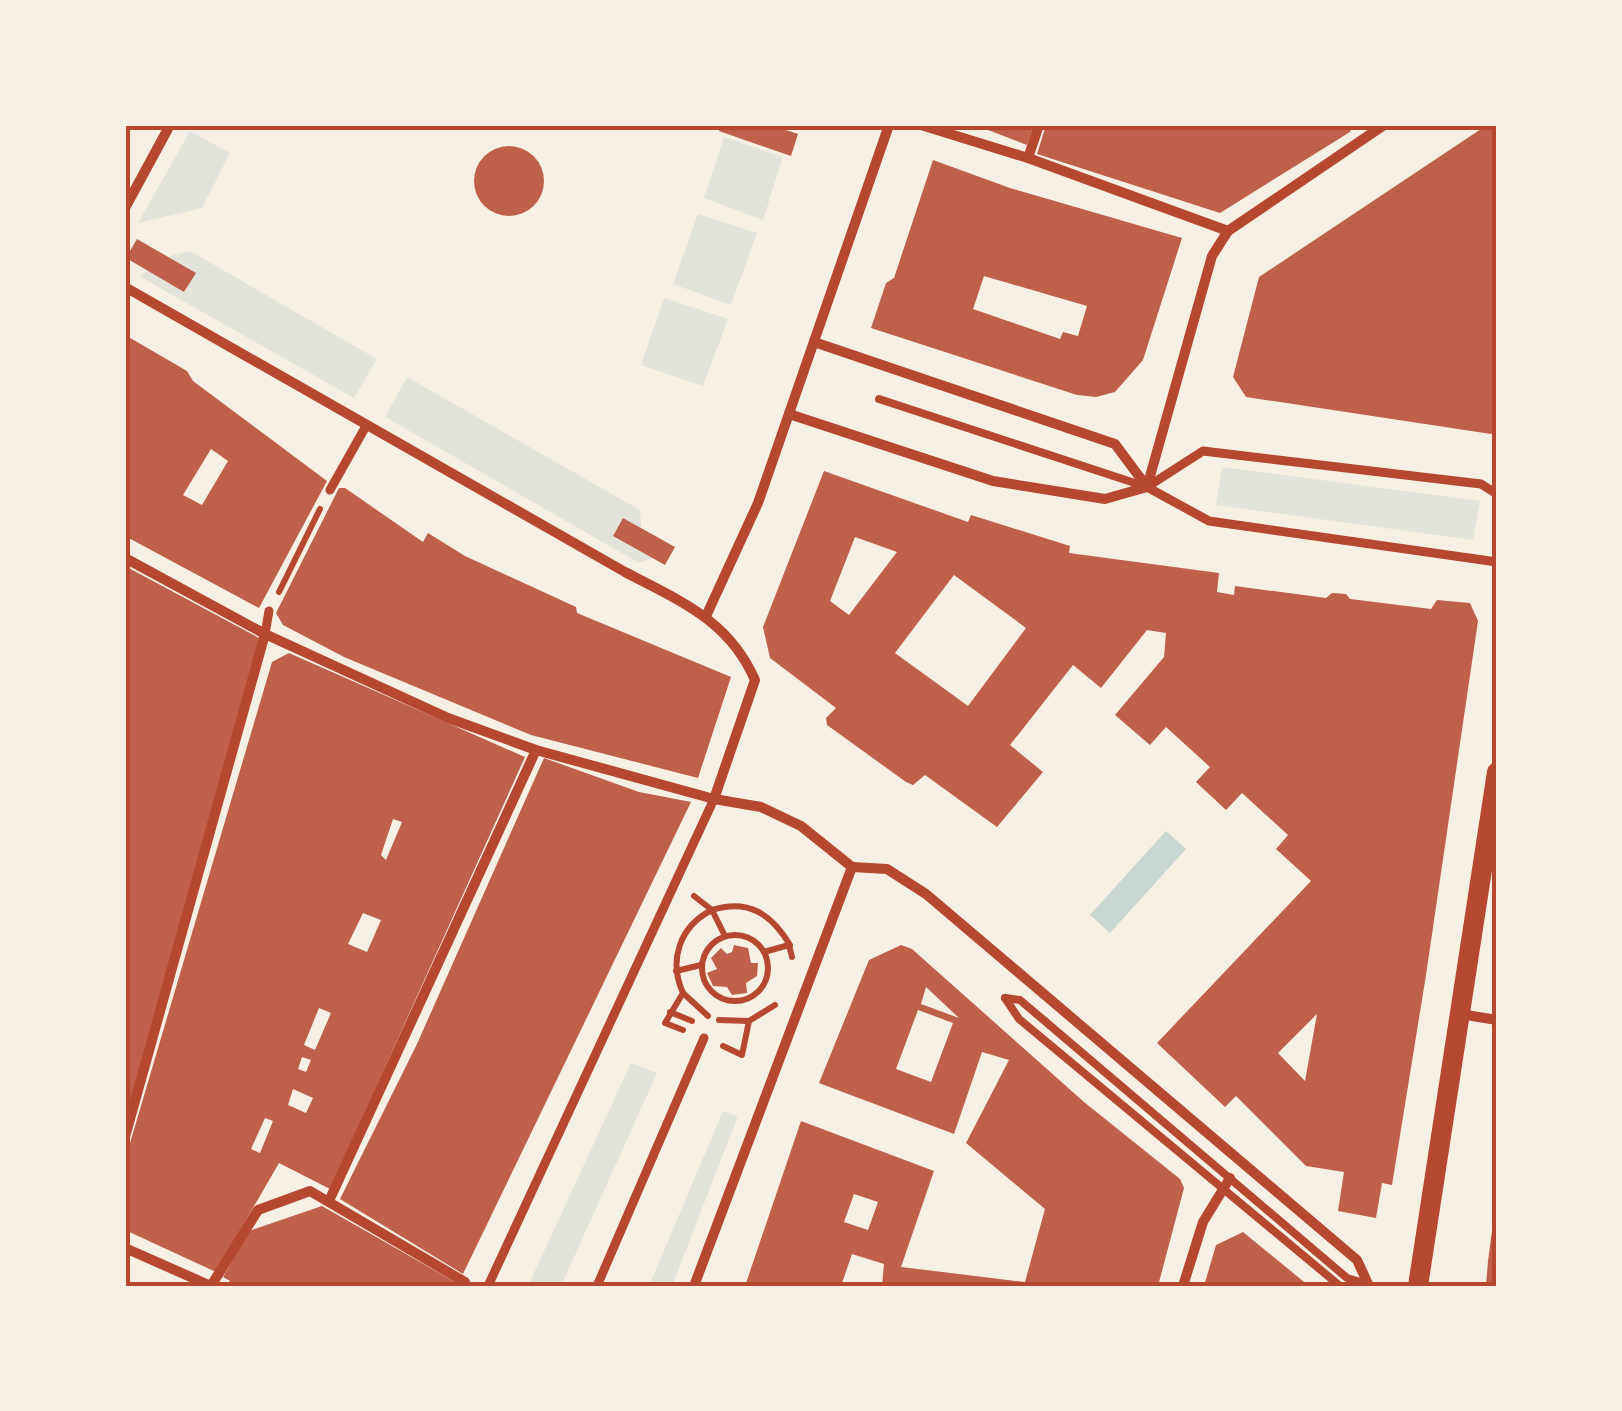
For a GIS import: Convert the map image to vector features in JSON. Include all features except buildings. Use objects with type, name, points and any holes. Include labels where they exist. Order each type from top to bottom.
[{"type":"main road","points":[[1418,1286],[1497,772]]},
{"type":"street","points":[[125,208],[170,125]]},
{"type":"street","points":[[707,614],[758,503],[889,125]]},
{"type":"street","points":[[921,125],[1028,158],[1228,231]]},
{"type":"street","points":[[1028,158],[1040,125]]},
{"type":"street","points":[[1146,487],[1212,256],[1228,231],[1384,125]]},
{"type":"street","points":[[125,287],[366,426],[707,614],[744,653],[755,680],[714,799],[488,1286]]},
{"type":"street","points":[[814,342],[1115,444],[1146,487],[1209,521],[1497,562]]},
{"type":"street","points":[[789,414],[993,481],[1105,499],[1146,487],[1203,452],[1481,484],[1497,494]]},
{"type":"street","points":[[330,490],[366,426]]},
{"type":"street","points":[[125,558],[265,634],[448,718],[536,750],[714,799],[761,807],[801,826],[852,867],[887,869],[926,894],[1357,1260],[1368,1285]]},
{"type":"street","points":[[125,1137],[269,610]]},
{"type":"street","points":[[329,1201],[536,750]]},
{"type":"street","points":[[694,1286],[852,867]]},
{"type":"street","points":[[1460,1014],[1497,1020]]},
{"type":"street","points":[[597,1286],[704,1038]]},
{"type":"street","points":[[1183,1286],[1203,1222],[1230,1178]]},
{"type":"street","points":[[125,1248],[212,1286],[258,1210],[310,1191],[468,1284]]},
{"type":"lane","points":[[879,399],[1146,487]]},
{"type":"lane","points":[[1340,1286],[1019,1019],[1005,998],[1020,1000],[1347,1278],[1368,1285]]},
{"type":"path","points":[[269,610],[330,490]]},
{"type":"path","points":[[694,896],[712,910],[725,936]]},
{"type":"path","points":[[785,992],[776,1004],[748,1020],[747,1044],[742,1054],[665,1023],[683,993],[676,971],[680,940],[690,926],[712,910],[736,905],[761,911],[776,921],[790,945],[792,975]]},
{"type":"path","points":[[725,936],[747,937],[764,952],[768,970],[761,989],[742,1001],[720,998],[706,985],[701,966],[708,948],[725,936]]},
{"type":"path","points":[[764,952],[790,945],[803,951]]},
{"type":"path","points":[[676,971],[701,966]]},
{"type":"path","points":[[761,989],[776,1004]]},
{"type":"path","points":[[711,1018],[720,998]]},
{"type":"path","points":[[731,1037],[747,1044]]},
{"type":"shaded area","points":[[190,131],[230,153],[202,208],[138,223]]},
{"type":"shaded area","points":[[724,137],[783,157],[763,220],[704,198]]},
{"type":"shaded area","points":[[698,214],[757,233],[731,305],[673,284]]},
{"type":"shaded area","points":[[190,251],[377,359],[354,398],[139,276],[148,271],[185,292],[195,273],[167,257]]},
{"type":"shaded area","points":[[664,298],[728,319],[703,386],[641,365]]},
{"type":"shaded area","points":[[407,377],[640,510],[641,528],[623,518],[653,558],[639,563],[385,417]]},
{"type":"shaded area","points":[[1222,467],[1480,501],[1473,540],[1216,505]]},
{"type":"shaded area","points":[[1166,831],[1186,849],[1110,933],[1090,915]]},
{"type":"shaded area","points":[[631,1063],[657,1073],[561,1286],[528,1286]]},
{"type":"shaded area","points":[[723,1111],[738,1116],[672,1286],[649,1286]]}]
